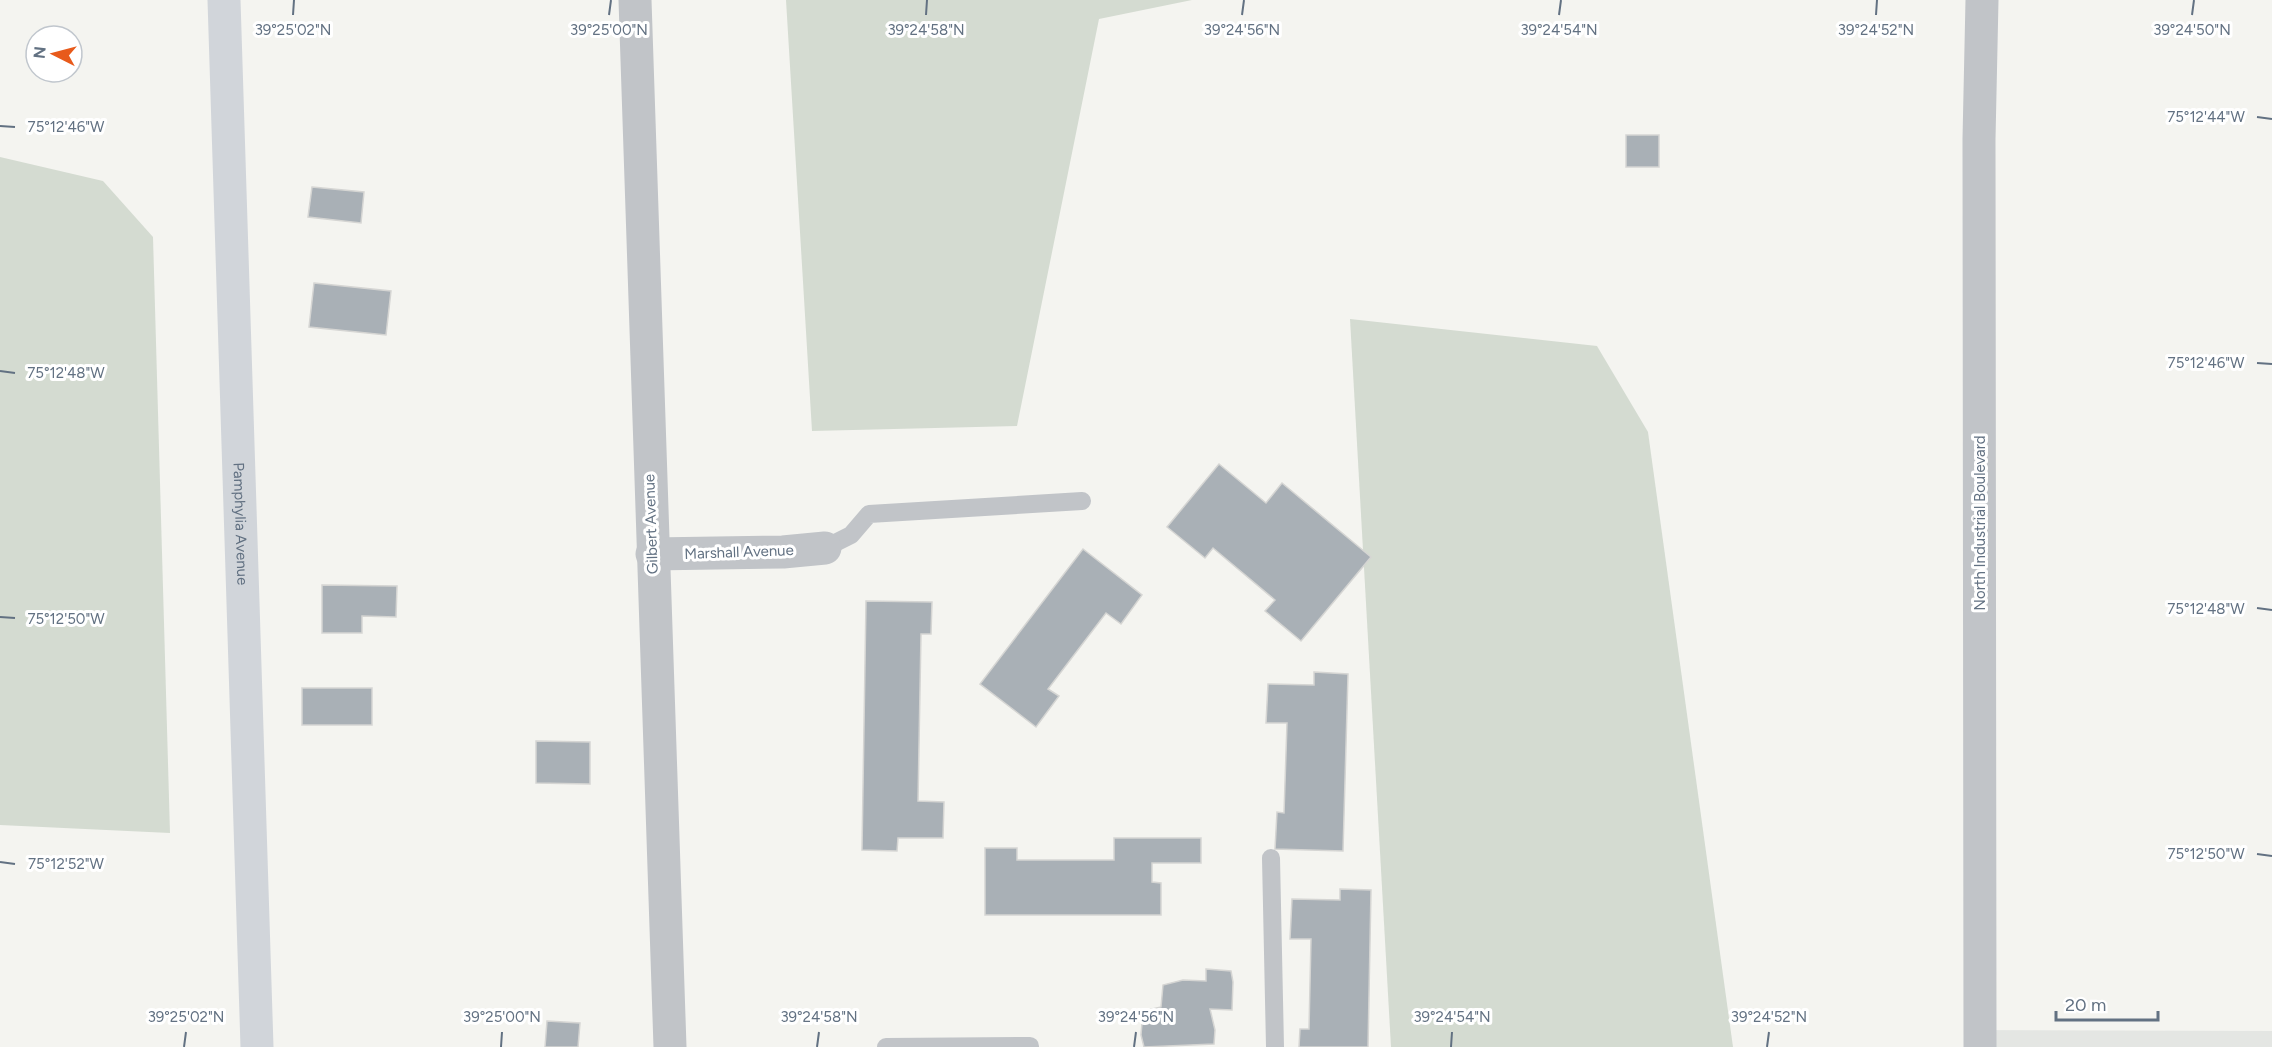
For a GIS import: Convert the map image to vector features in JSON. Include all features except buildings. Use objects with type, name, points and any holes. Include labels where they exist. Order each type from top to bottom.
[{"type":"street","name":"Pamphylia Avenue","points":[[224,0],[257,1047]]},
{"type":"street","name":"Gilbert Avenue","points":[[635,0],[670,1047]]},
{"type":"street","name":"North Industrial Boulevard","points":[[1980,1047],[1979,139],[1983,0]]},
{"type":"street","name":"Marshall Avenue","points":[[652,554],[783,552],[825,548]]},
{"type":"lane","points":[[825,548],[851,535],[869,514],[1082,501]]},
{"type":"lane","points":[[1271,858],[1275,1047]]},
{"type":"lane","points":[[886,1047],[1030,1046]]},
{"type":"shaded area","points":[[786,0],[1192,0],[1099,19],[1017,426],[812,431]]},
{"type":"shaded area","points":[[0,157],[103,181],[153,237],[170,833],[0,825]]},
{"type":"shaded area","points":[[1350,319],[1597,346],[1648,432],[1733,1047],[1391,1047]]},
{"type":"shaded area","points":[[1968,1030],[2272,1031],[2272,1047],[1968,1047]]}]
